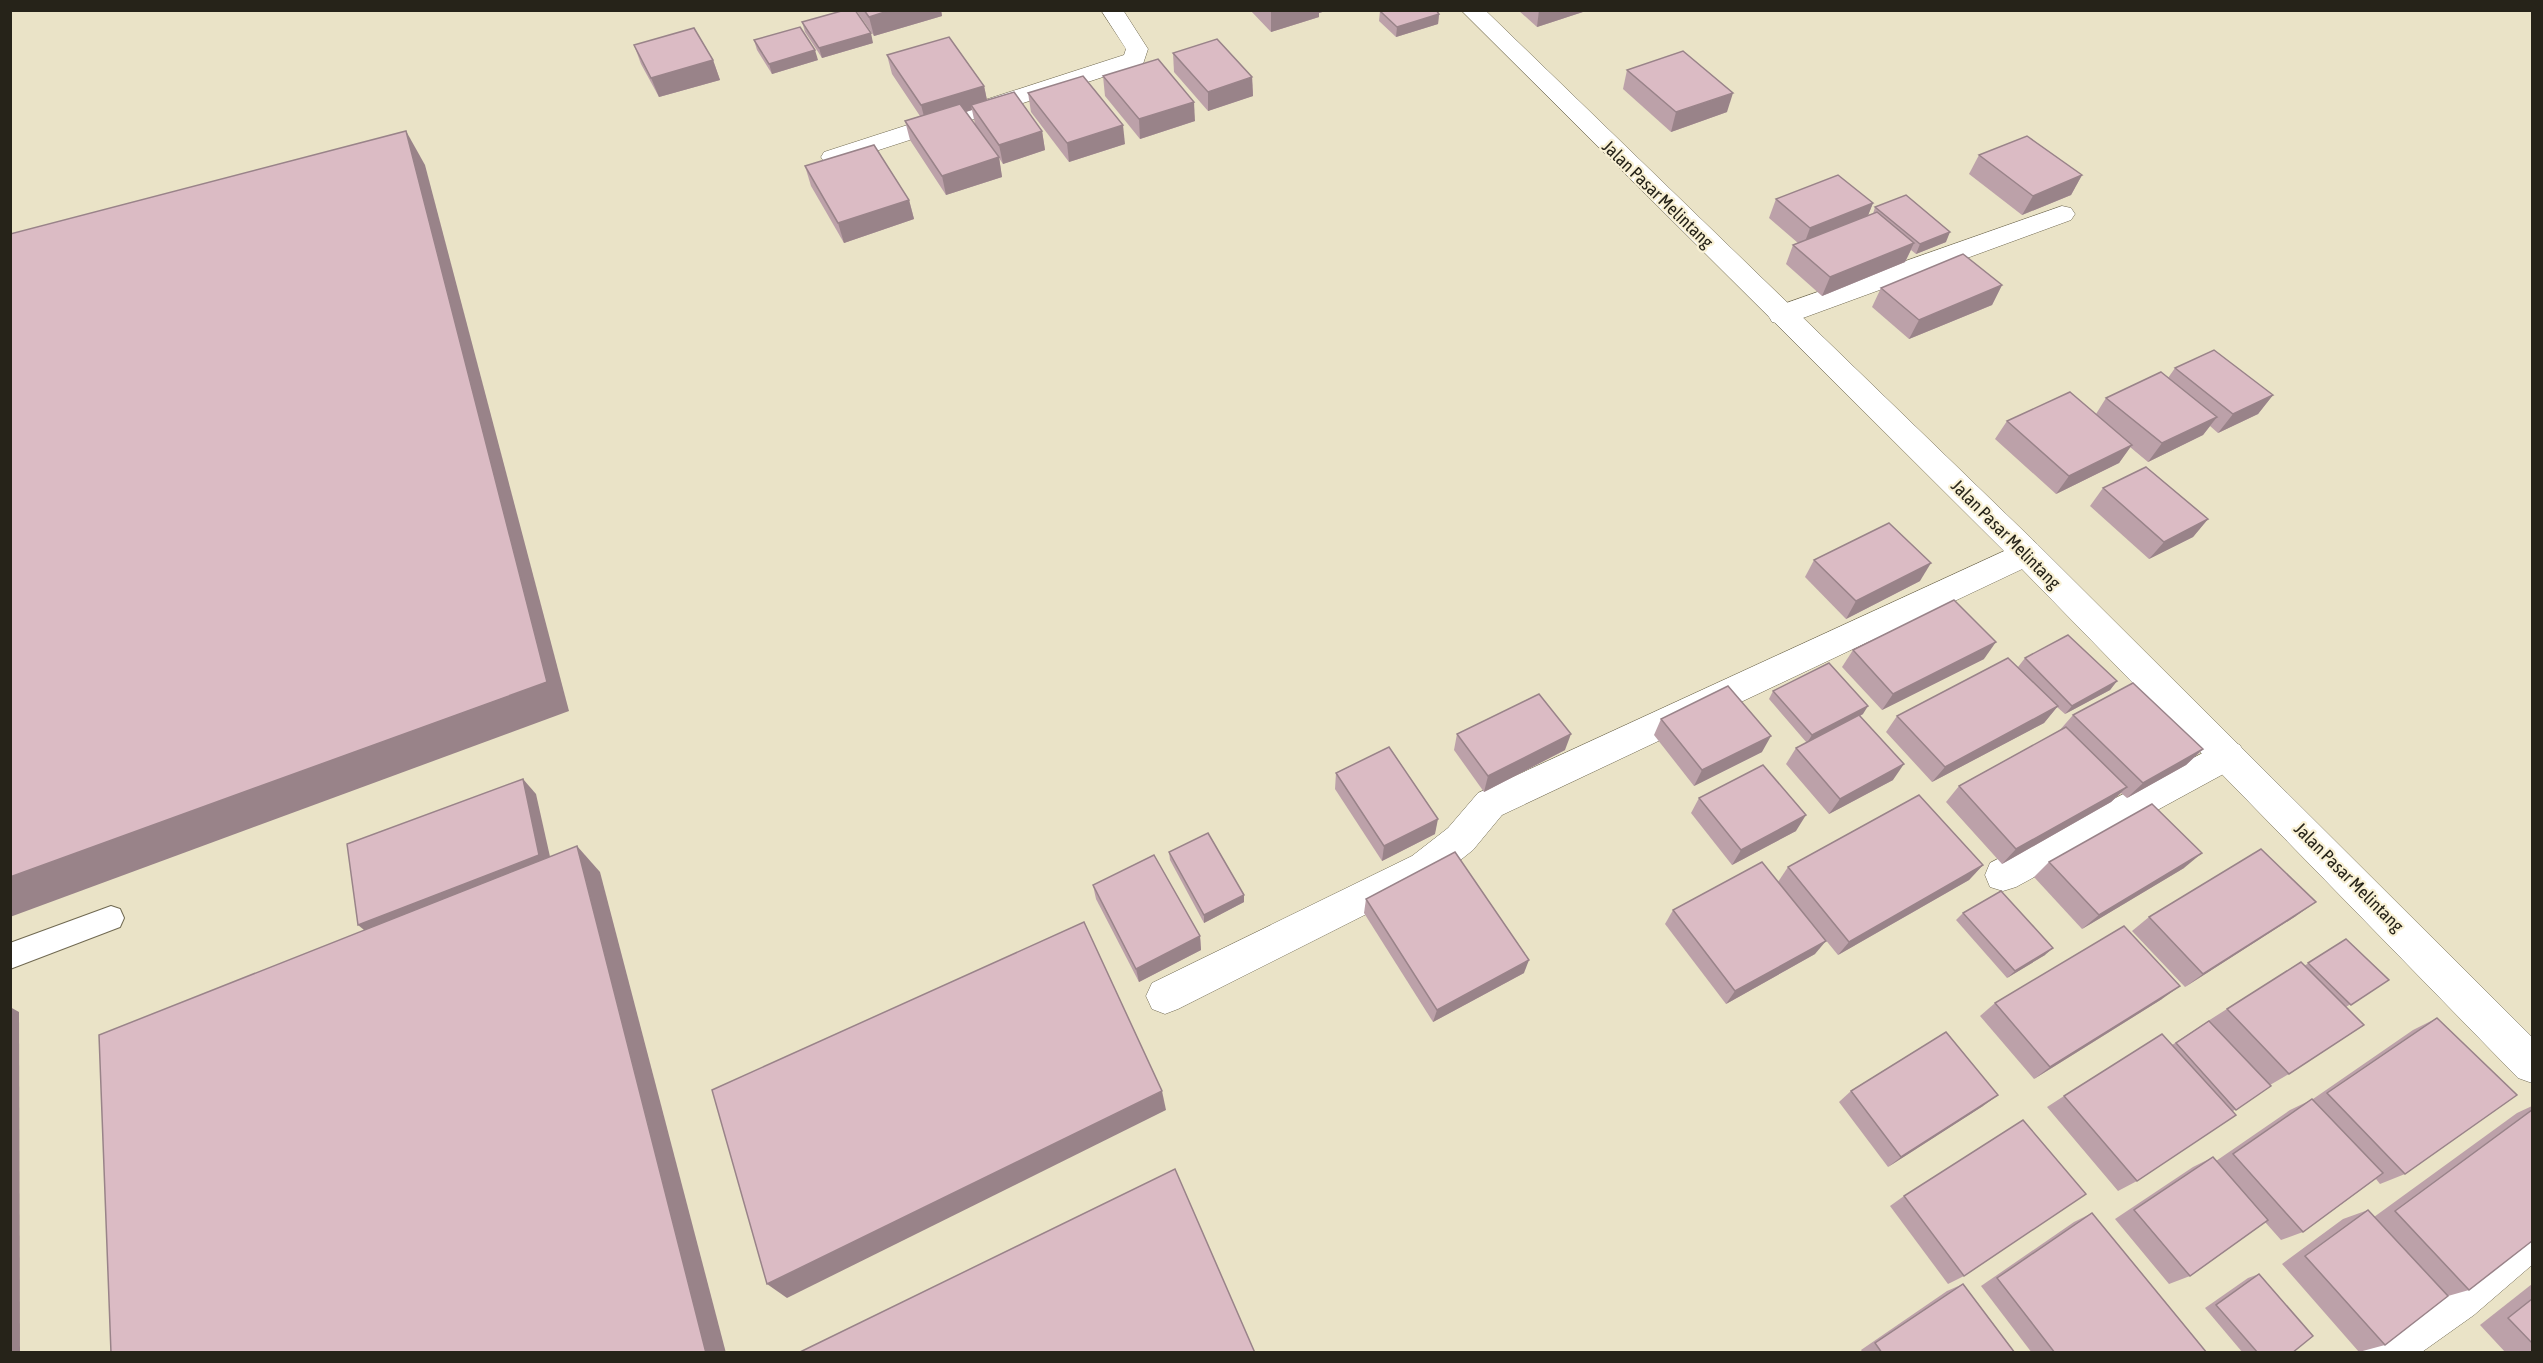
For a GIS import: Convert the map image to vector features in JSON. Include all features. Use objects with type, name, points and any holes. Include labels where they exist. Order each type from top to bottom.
[{"type":"street","points":[[833,157],[1135,59],[1137,48],[1112,10]]},
{"type":"street","name":"Jalan Pasar Melintang","points":[[1472,10],[2026,553],[2228,754],[2532,1064]]},
{"type":"street","points":[[1782,315],[2062,214]]},
{"type":"street","points":[[1165,996],[1425,867],[1470,832],[1490,804],[2026,553]]},
{"type":"street","points":[[2003,875],[2228,754]]},
{"type":"street","points":[[2380,1353],[2404,1341],[2469,1292],[2532,1238]]},
{"type":"lane","points":[[10,956],[111,918]]},
{"type":"building","points":[[845,10],[855,10],[871,33],[819,48],[802,22]]},
{"type":"building","points":[[864,10],[891,10],[869,17]]},
{"type":"building","points":[[1381,10],[1436,10],[1439,14],[1397,27]]},
{"type":"building","points":[[800,27],[815,50],[769,64],[754,40]]},
{"type":"building","points":[[694,28],[713,60],[651,78],[634,45]]},
{"type":"building","points":[[949,37],[984,86],[921,105],[887,55]]},
{"type":"building","points":[[1217,39],[1252,77],[1208,92],[1173,53]]},
{"type":"building","points":[[1683,51],[1733,93],[1676,112],[1627,70]]},
{"type":"building","points":[[1158,59],[1194,102],[1139,119],[1103,76]]},
{"type":"building","points":[[1083,76],[1123,125],[1067,143],[1028,93]]},
{"type":"building","points":[[1014,92],[1042,131],[999,145],[971,105]]},
{"type":"building","points":[[960,104],[999,157],[942,176],[905,121]]},
{"type":"building","points":[[406,131],[547,682],[10,877],[10,234]]},
{"type":"building","points":[[2027,136],[2082,175],[2033,196],[1979,155]]},
{"type":"building","points":[[874,145],[909,200],[838,223],[805,166]]},
{"type":"building","points":[[1838,175],[1873,203],[1810,228],[1776,199]]},
{"type":"building","points":[[1906,195],[1950,232],[1920,244],[1875,207]]},
{"type":"building","points":[[1877,212],[1914,243],[1830,277],[1793,245]]},
{"type":"building","points":[[1963,254],[2002,285],[1919,320],[1881,288]]},
{"type":"building","points":[[2214,350],[2273,395],[2233,414],[2175,368]]},
{"type":"building","points":[[2161,372],[2217,417],[2162,443],[2106,398]]},
{"type":"building","points":[[2070,392],[2132,445],[2069,476],[2007,421]]},
{"type":"building","points":[[2146,467],[2208,519],[2164,542],[2103,488]]},
{"type":"building","points":[[1889,523],[1931,563],[1856,601],[1814,560]]},
{"type":"building","points":[[1954,600],[1996,642],[1893,694],[1853,650]]},
{"type":"building","points":[[2068,635],[2117,681],[2072,706],[2025,658]]},
{"type":"building","points":[[2008,658],[2058,706],[1945,767],[1897,716]]},
{"type":"building","points":[[1829,663],[1868,706],[1812,735],[1773,691]]},
{"type":"building","points":[[2133,683],[2203,749],[2143,783],[2073,715]]},
{"type":"building","points":[[1728,686],[1771,736],[1702,770],[1661,719]]},
{"type":"building","points":[[1539,694],[1571,734],[1488,776],[1457,734]]},
{"type":"building","points":[[1859,715],[1904,764],[1840,799],[1796,748]]},
{"type":"building","points":[[2066,727],[2127,787],[2016,849],[1959,786]]},
{"type":"building","points":[[1389,747],[1438,819],[1384,846],[1336,773]]},
{"type":"building","points":[[1763,765],[1806,815],[1741,850],[1699,798]]},
{"type":"building","points":[[523,779],[539,855],[358,925],[347,844]]},
{"type":"building","points":[[1919,795],[1983,865],[1849,942],[1788,867]]},
{"type":"building","points":[[2152,804],[2202,853],[2099,915],[2049,862]]},
{"type":"building","points":[[1208,833],[1244,895],[1204,915],[1169,852]]},
{"type":"building","points":[[577,846],[706,1353],[111,1353],[99,1035]]},
{"type":"building","points":[[2261,849],[2316,902],[2203,974],[2149,917]]},
{"type":"building","points":[[1455,852],[1529,960],[1437,1010],[1366,899]]},
{"type":"building","points":[[1154,855],[1200,936],[1136,969],[1093,885]]},
{"type":"building","points":[[1762,862],[1826,941],[1735,991],[1673,910]]},
{"type":"building","points":[[2001,891],[2053,948],[2015,971],[1963,913]]},
{"type":"building","points":[[1084,922],[1162,1091],[767,1284],[712,1090]]},
{"type":"building","points":[[2124,926],[2180,986],[2050,1067],[1995,1003]]},
{"type":"building","points":[[2346,939],[2389,980],[2351,1005],[2308,963]]},
{"type":"building","points":[[2301,962],[2364,1025],[2289,1074],[2227,1009]]},
{"type":"building","points":[[2437,1018],[2517,1095],[2405,1174],[2327,1093]]},
{"type":"building","points":[[2209,1021],[2271,1086],[2236,1110],[2176,1043]]},
{"type":"building","points":[[1946,1032],[1998,1095],[1901,1157],[1851,1091]]},
{"type":"building","points":[[2162,1034],[2236,1115],[2137,1181],[2064,1096]]},
{"type":"building","points":[[2312,1099],[2383,1173],[2303,1232],[2233,1154]]},
{"type":"building","points":[[2532,1110],[2532,1241],[2469,1290],[2395,1211]]},
{"type":"building","points":[[2023,1120],[2086,1194],[1964,1276],[1904,1196]]},
{"type":"building","points":[[2213,1157],[2268,1220],[2190,1276],[2134,1210]]},
{"type":"building","points":[[1175,1169],[1255,1353],[798,1353]]},
{"type":"building","points":[[2368,1210],[2448,1296],[2385,1345],[2305,1256]]},
{"type":"building","points":[[2092,1213],[2207,1353],[2055,1353],[1997,1278]]},
{"type":"building","points":[[2259,1274],[2313,1336],[2292,1353],[2258,1353],[2216,1305]]},
{"type":"building","points":[[1963,1284],[2015,1353],[1882,1353],[1875,1343]]},
{"type":"building","points":[[2532,1299],[2532,1343],[2508,1318]]}]
